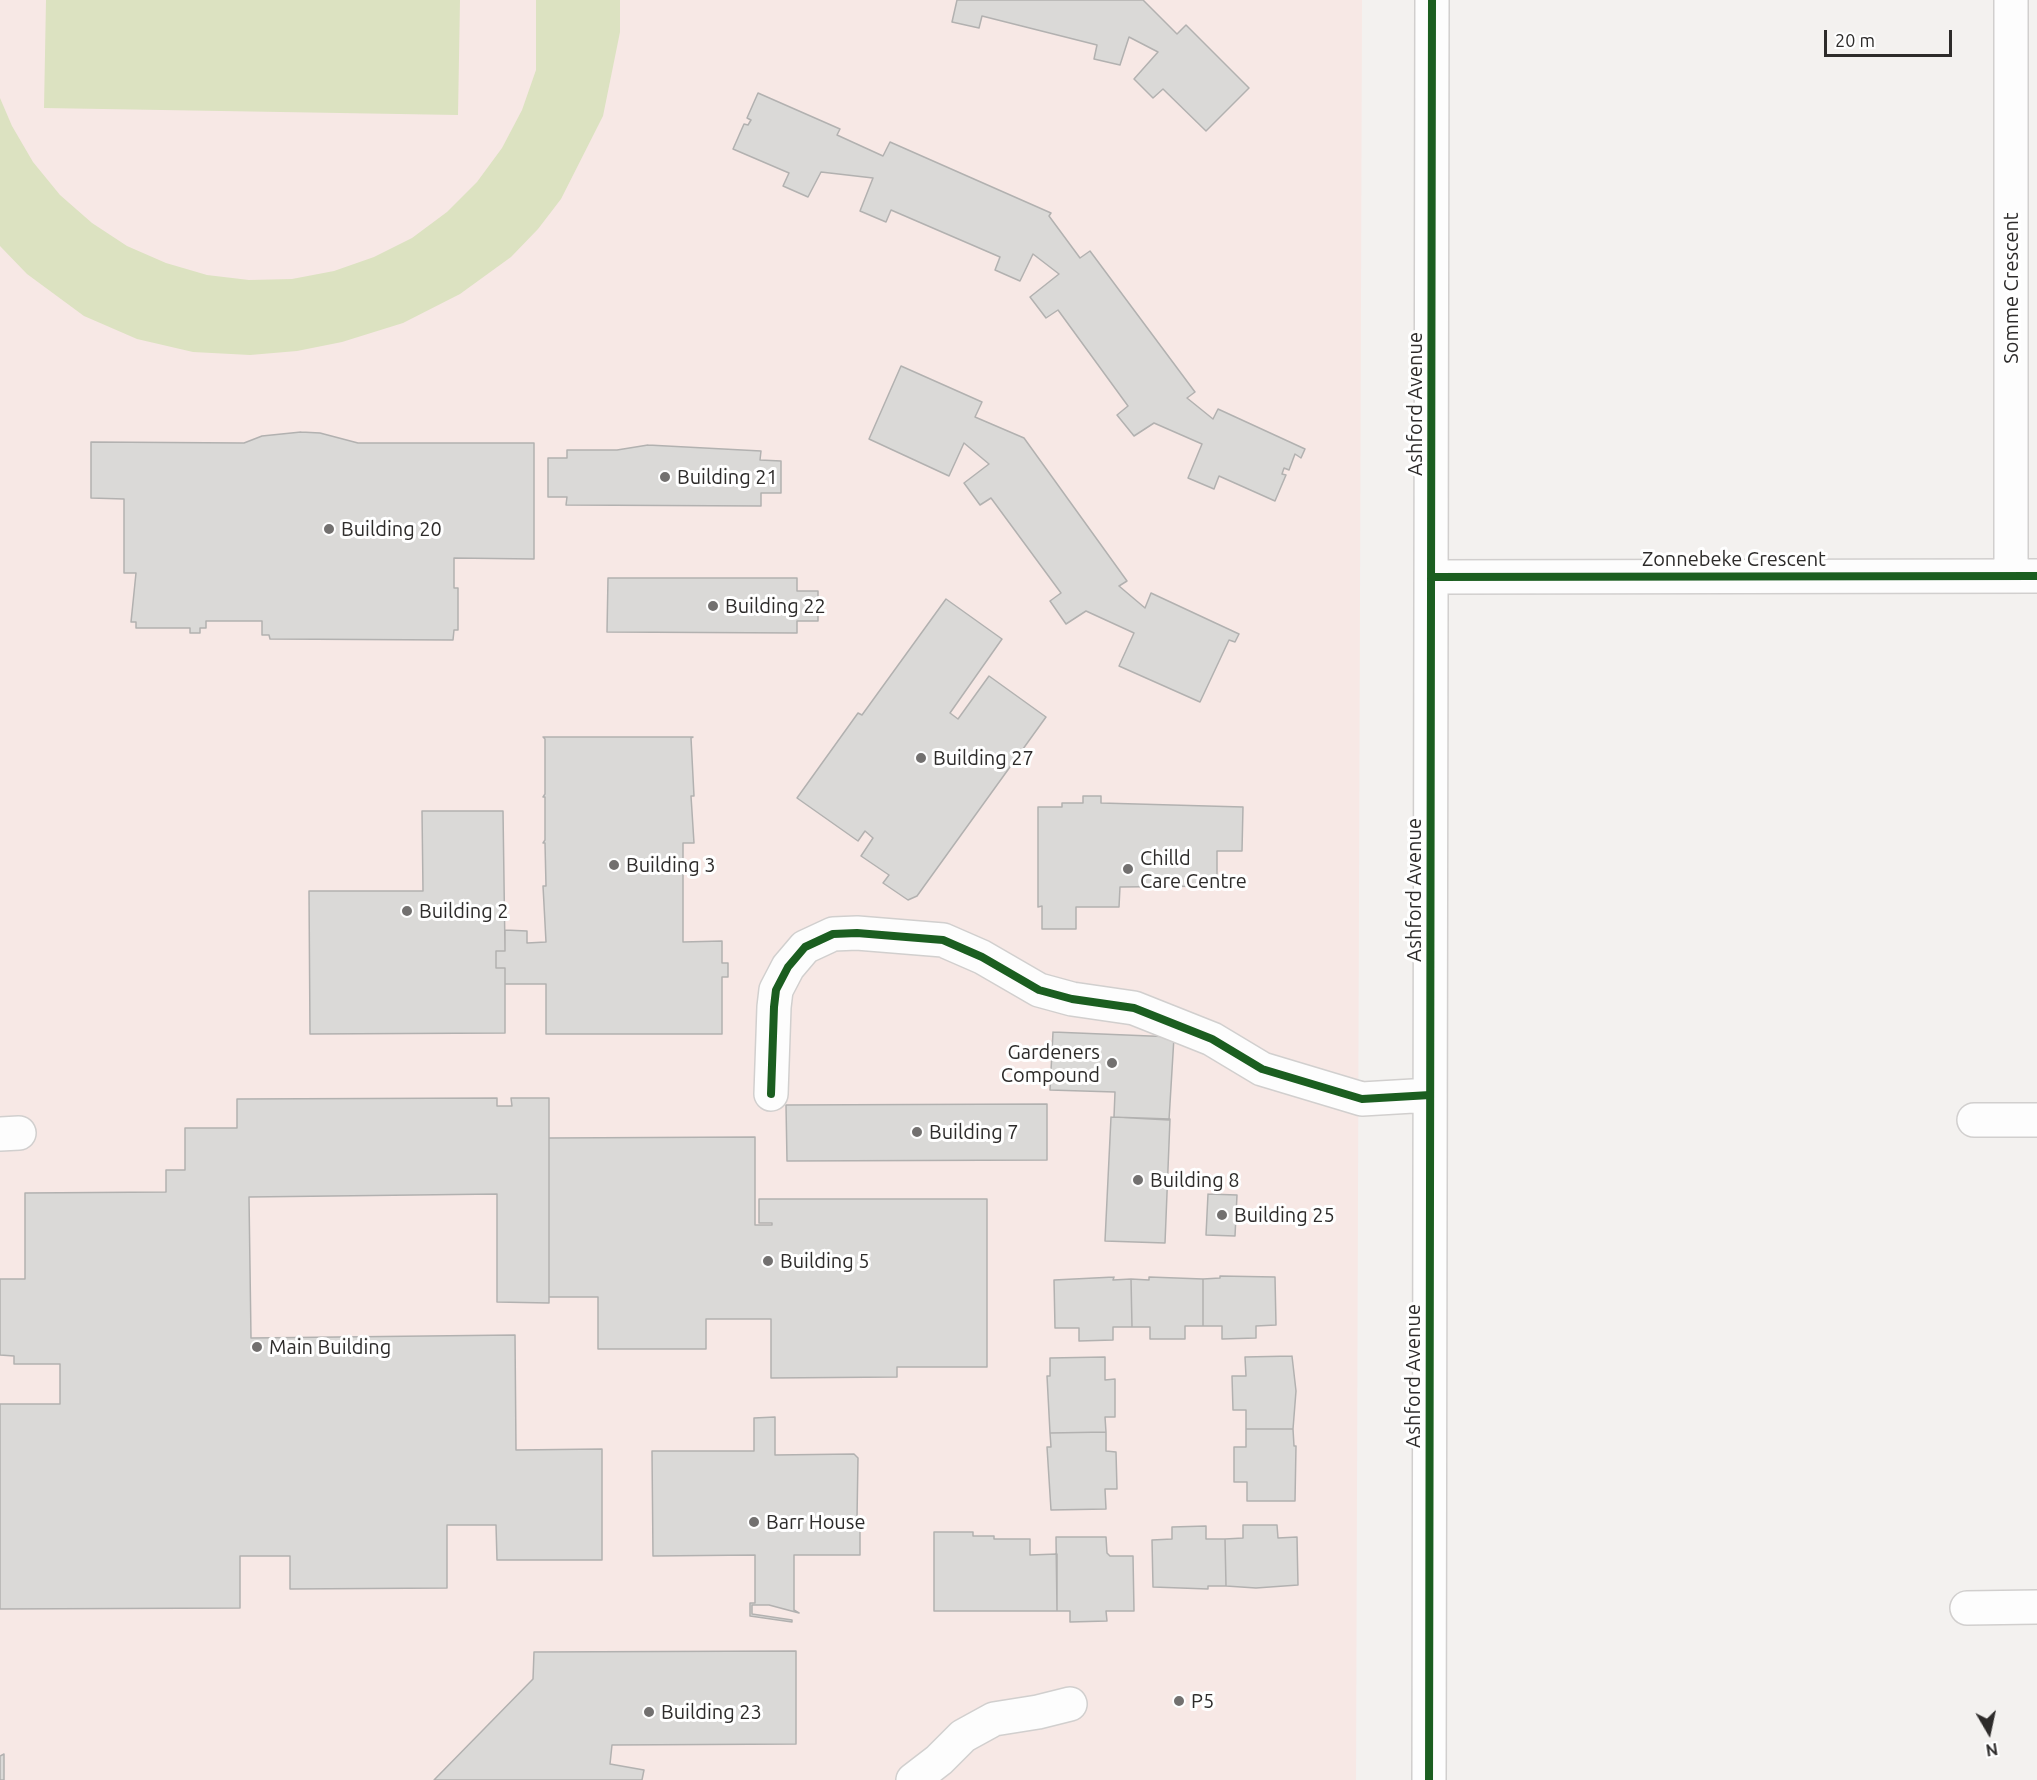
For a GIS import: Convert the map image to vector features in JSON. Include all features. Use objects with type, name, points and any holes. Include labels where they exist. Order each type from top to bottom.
[{"type":"street","name":"Ashford Avenue","points":[[1429,1780],[1432,0]]},
{"type":"street","name":"Somme Crescent","points":[[2011,0],[2024,70],[2024,575]]},
{"type":"street","name":"Zonnebeke Crescent","points":[[1432,577],[2024,575]]},
{"type":"street","points":[[771,1094],[776,990],[788,967],[805,947],[833,934],[857,933],[943,940],[982,957],[1039,990],[1072,999],[1134,1008],[1212,1039],[1262,1069],[1362,1099],[1430,1095]]},
{"type":"street","points":[[1974,1120],[2037,1120]]},
{"type":"street","points":[[1967,1608],[2037,1607]]},
{"type":"street","points":[[913,1780],[939,1760],[963,1736],[994,1719],[1070,1704]]},
{"type":"shaded area","points":[[0,0],[1362,0],[1356,1780],[0,1780]]},
{"type":"green space","points":[[46,0],[460,0],[458,115],[44,108]]},
{"type":"green space","points":[[536,0],[620,0],[620,32],[603,116],[561,199],[538,229],[511,257],[460,294],[403,323],[342,342],[297,351],[250,355],[193,352],[137,339],[84,316],[27,274],[0,246],[0,98],[12,126],[33,162],[60,195],[92,223],[127,246],[166,263],[207,275],[249,280],[292,279],[334,271],[374,257],[412,238],[447,212],[477,182],[502,148],[522,110],[536,70]]},
{"type":"building","points":[[957,0],[1143,0],[1177,34],[1186,25],[1249,88],[1206,131],[1163,89],[1153,98],[1134,79],[1158,52],[1129,37],[1120,65],[1094,59],[1097,45],[982,16],[979,28],[952,22]]},
{"type":"building","points":[[758,93],[840,129],[837,135],[883,156],[890,142],[1051,213],[1049,216],[1080,258],[1090,251],[1195,392],[1187,398],[1213,419],[1218,409],[1305,449],[1301,458],[1295,454],[1289,470],[1284,468],[1282,474],[1286,475],[1275,501],[1219,476],[1214,489],[1188,478],[1202,444],[1154,423],[1134,436],[1117,415],[1128,406],[1058,310],[1046,318],[1030,297],[1059,274],[1033,254],[1020,281],[995,270],[1000,257],[891,210],[886,222],[860,211],[873,178],[821,172],[808,197],[783,186],[789,173],[733,149],[744,124],[748,125],[751,120],[747,118]]},
{"type":"building","points":[[901,366],[982,402],[975,417],[1024,438],[1127,581],[1119,586],[1145,608],[1151,593],[1239,634],[1235,642],[1229,640],[1200,702],[1119,666],[1134,633],[1086,611],[1066,624],[1050,601],[1061,593],[991,498],[980,505],[964,483],[989,464],[964,443],[949,476],[869,439]]},
{"type":"building","name":"Building 20","points":[[301,432],[320,433],[358,443],[534,443],[534,559],[454,558],[454,588],[458,588],[458,630],[454,630],[453,640],[270,639],[269,635],[262,635],[262,621],[206,621],[206,628],[200,628],[200,633],[190,633],[190,628],[136,628],[136,622],[131,622],[136,573],[124,573],[124,499],[91,498],[91,442],[244,443],[262,436]]},
{"type":"building","name":"Building 21","points":[[648,445],[761,451],[760,460],[781,461],[781,493],[761,493],[761,506],[566,505],[567,497],[548,497],[548,458],[567,458],[567,450],[617,450]]},
{"type":"building","name":"Building 22","points":[[608,578],[797,578],[797,591],[818,591],[818,621],[797,621],[797,633],[607,632]]},
{"type":"building","name":"Building 27","points":[[946,599],[1002,639],[950,713],[958,719],[989,676],[1046,717],[917,896],[908,900],[883,883],[889,875],[861,856],[873,838],[865,831],[858,841],[797,798],[858,713],[862,715]]},
{"type":"building","name":"Building 3","points":[[543,737],[693,737],[691,738],[694,796],[691,796],[694,843],[683,843],[683,942],[722,941],[722,963],[728,963],[728,977],[722,977],[722,1034],[546,1034],[546,984],[505,984],[505,968],[496,968],[496,951],[505,951],[505,930],[527,931],[527,943],[546,942],[543,886],[546,886],[545,843],[543,843],[545,840],[545,797],[543,797],[545,794],[545,739]]},
{"type":"building","name":"Chilld Care Centre","points":[[1083,796],[1101,796],[1101,803],[1243,807],[1242,851],[1217,851],[1217,886],[1120,887],[1119,907],[1076,907],[1076,929],[1042,929],[1042,906],[1038,907],[1038,807],[1062,807],[1062,803],[1083,803]]},
{"type":"building","name":"Building 2","points":[[422,811],[503,811],[505,951],[496,951],[496,968],[505,968],[505,1033],[310,1034],[309,891],[423,891]]},
{"type":"building","name":"Gardeners Compound","points":[[1053,1032],[1174,1037],[1169,1120],[1114,1117],[1115,1092],[1050,1090]]},
{"type":"building","name":"Main Building","points":[[497,1098],[497,1106],[512,1106],[511,1098],[549,1098],[549,1303],[497,1302],[497,1194],[249,1197],[251,1338],[515,1335],[516,1450],[602,1449],[602,1560],[497,1560],[496,1525],[447,1525],[447,1588],[290,1589],[290,1556],[240,1556],[240,1608],[0,1609],[0,1404],[60,1404],[60,1364],[14,1364],[14,1356],[0,1355],[0,1279],[25,1279],[25,1193],[166,1192],[166,1170],[185,1170],[185,1128],[237,1128],[237,1099]]},
{"type":"building","name":"Building 7","points":[[1047,1104],[1047,1160],[787,1161],[786,1105]]},
{"type":"building","name":"Building 8","points":[[1111,1117],[1170,1119],[1165,1243],[1105,1241]]},
{"type":"building","name":"Building 5","points":[[755,1137],[755,1225],[772,1225],[772,1223],[759,1223],[759,1199],[987,1199],[987,1367],[897,1367],[897,1377],[771,1378],[771,1319],[706,1319],[706,1349],[598,1349],[598,1297],[549,1297],[549,1138]]},
{"type":"building","name":"Building 25","points":[[1208,1194],[1237,1195],[1235,1236],[1206,1235]]},
{"type":"building","points":[[1220,1276],[1275,1277],[1276,1325],[1256,1326],[1256,1338],[1222,1339],[1222,1326],[1203,1326],[1203,1279],[1220,1278]]},
{"type":"building","points":[[1114,1277],[1113,1280],[1131,1279],[1132,1327],[1113,1327],[1113,1340],[1079,1341],[1079,1328],[1055,1328],[1054,1280]]},
{"type":"building","points":[[1149,1277],[1203,1279],[1203,1326],[1185,1326],[1185,1339],[1150,1339],[1150,1327],[1132,1327],[1131,1279],[1149,1280]]},
{"type":"building","points":[[1292,1356],[1296,1391],[1293,1429],[1246,1429],[1246,1410],[1233,1410],[1232,1376],[1246,1376],[1245,1357]]},
{"type":"building","points":[[1105,1357],[1105,1380],[1115,1379],[1115,1417],[1105,1417],[1106,1432],[1050,1433],[1047,1376],[1050,1376],[1050,1358]]},
{"type":"building","name":"Barr House","points":[[775,1417],[775,1455],[854,1454],[858,1458],[857,1525],[860,1525],[860,1555],[794,1555],[794,1610],[799,1613],[769,1605],[752,1605],[752,1614],[792,1620],[792,1622],[750,1616],[750,1603],[755,1603],[755,1555],[653,1556],[652,1451],[754,1451],[754,1418]]},
{"type":"building","points":[[1246,1429],[1293,1429],[1294,1446],[1296,1446],[1295,1501],[1247,1501],[1247,1482],[1234,1482],[1234,1447],[1246,1447]]},
{"type":"building","points":[[1106,1432],[1106,1451],[1116,1452],[1117,1489],[1105,1489],[1106,1509],[1051,1510],[1047,1447],[1051,1447],[1050,1433]]},
{"type":"building","points":[[1243,1525],[1277,1525],[1278,1538],[1297,1537],[1298,1585],[1256,1588],[1226,1586],[1225,1539],[1243,1538]]},
{"type":"building","points":[[1206,1526],[1206,1539],[1225,1539],[1226,1586],[1208,1586],[1208,1589],[1153,1587],[1152,1540],[1172,1539],[1172,1527]]},
{"type":"building","points":[[934,1532],[973,1532],[973,1536],[994,1536],[994,1539],[1030,1539],[1030,1555],[1057,1554],[1057,1611],[934,1611]]},
{"type":"building","points":[[1056,1537],[1106,1537],[1107,1553],[1110,1556],[1133,1556],[1134,1611],[1106,1611],[1107,1621],[1070,1622],[1070,1611],[1057,1611]]},
{"type":"building","name":"Building 23","points":[[796,1651],[796,1744],[612,1745],[610,1764],[644,1770],[642,1780],[434,1780],[533,1679],[534,1652]]},
{"type":"building","points":[[4,1754],[4,1780],[0,1780],[0,1756]]},
{"type":"cycle path","points":[[1429,1780],[1432,0]]},
{"type":"cycle path","points":[[1432,577],[2037,576]]},
{"type":"cycle path","points":[[771,1094],[776,990],[788,967],[805,947],[833,934],[857,933],[943,940],[982,957],[1039,990],[1072,999],[1134,1008],[1212,1039],[1262,1069],[1362,1099],[1430,1095]]},
{"type":"place","name":"Building 21","points":[[665,477]]},
{"type":"place","name":"Building 20","points":[[329,529]]},
{"type":"place","name":"Building 22","points":[[713,606]]},
{"type":"place","name":"Building 27","points":[[921,758]]},
{"type":"place","name":"Building 3","points":[[614,865]]},
{"type":"place","name":"Chilld Care Centre","points":[[1128,869]]},
{"type":"place","name":"Building 2","points":[[407,911]]},
{"type":"place","name":"Gardeners Compound","points":[[1112,1063]]},
{"type":"place","name":"Building 7","points":[[917,1132]]},
{"type":"place","name":"Building 8","points":[[1138,1180]]},
{"type":"place","name":"Building 25","points":[[1222,1215]]},
{"type":"place","name":"Building 5","points":[[768,1261]]},
{"type":"place","name":"Main Building","points":[[257,1347]]},
{"type":"place","name":"Barr House","points":[[754,1522]]},
{"type":"place","name":"P5","points":[[1179,1701]]},
{"type":"place","name":"Building 23","points":[[649,1712]]}]
